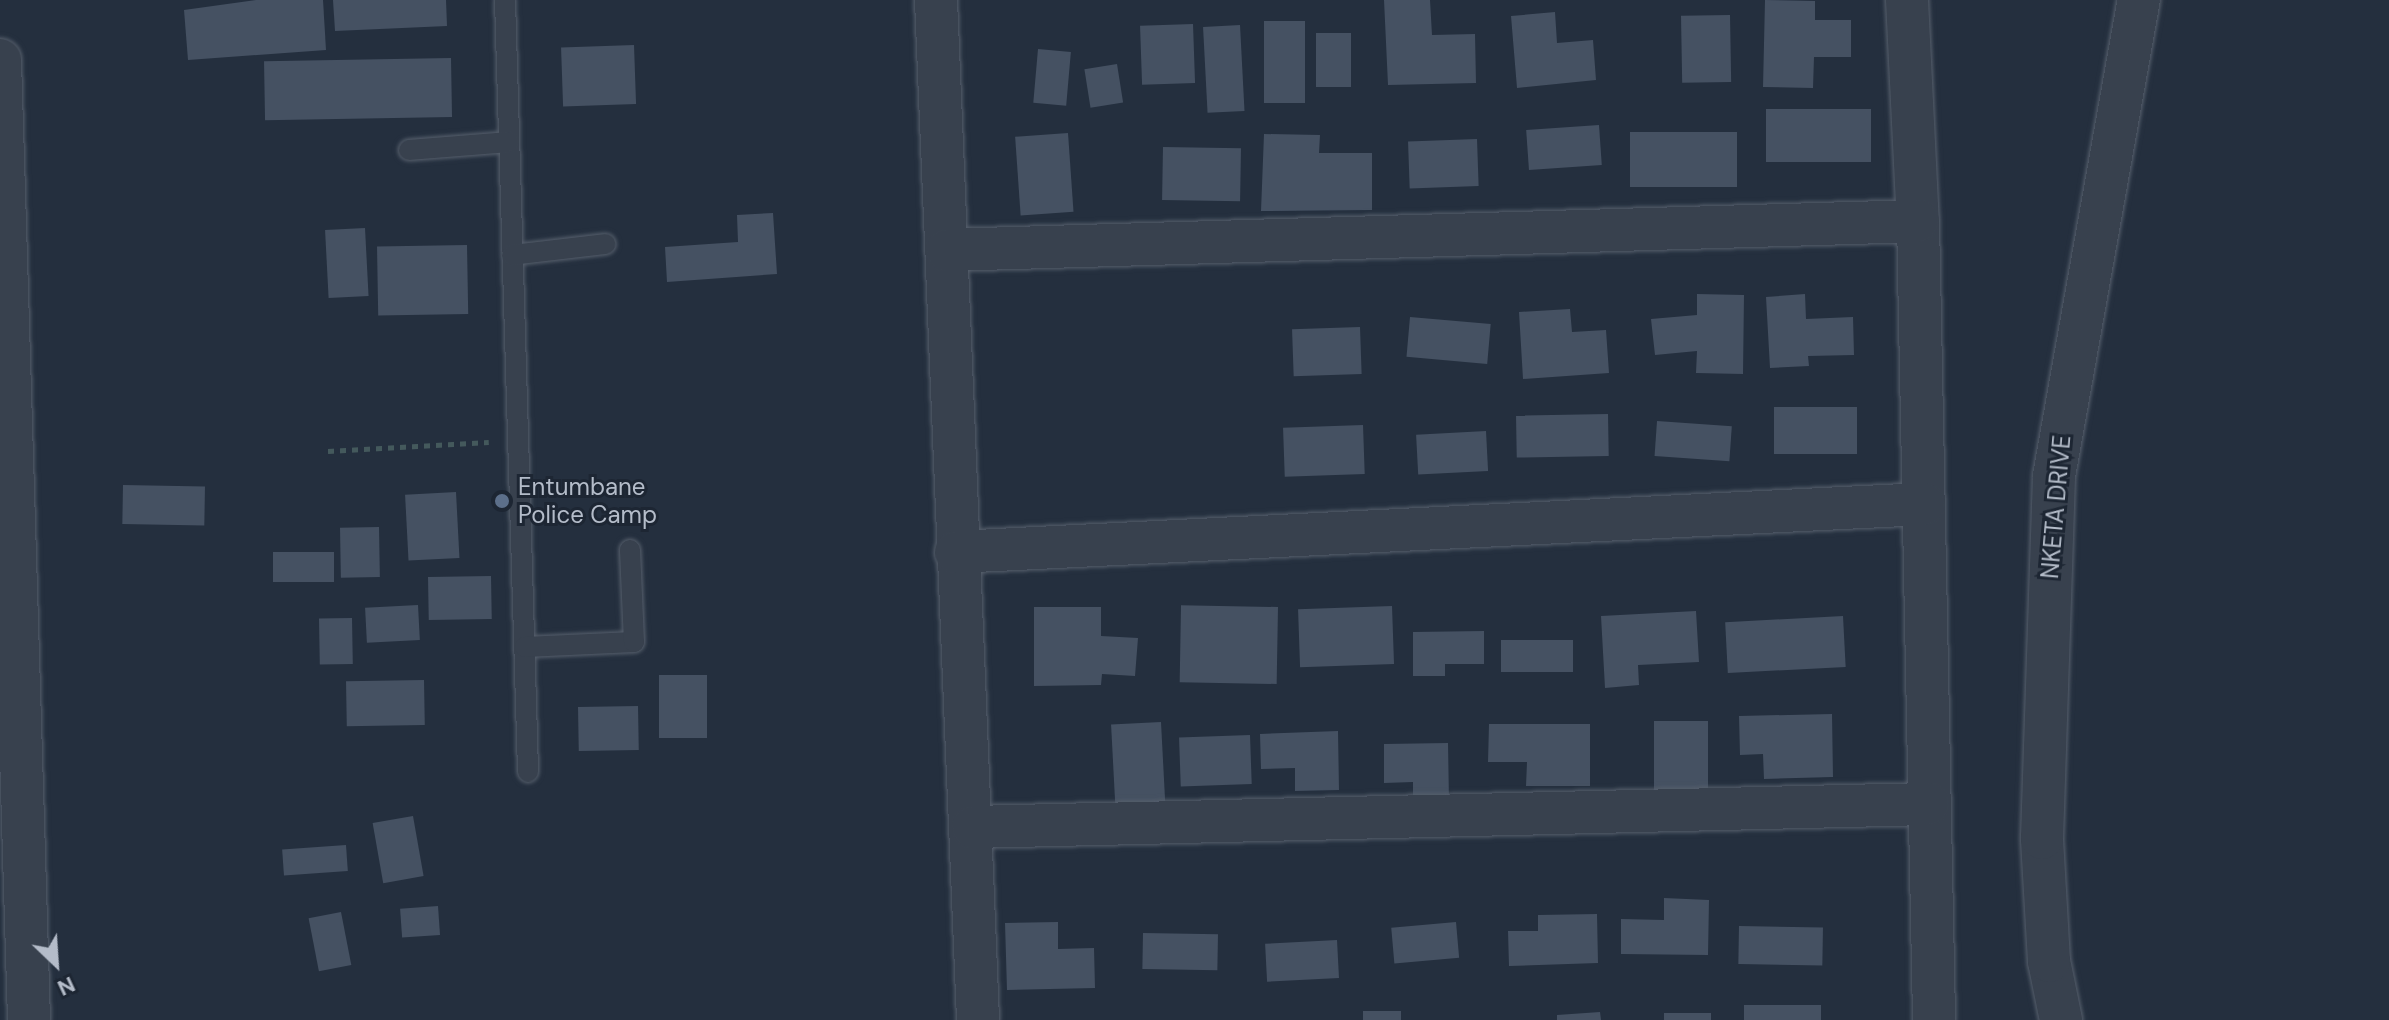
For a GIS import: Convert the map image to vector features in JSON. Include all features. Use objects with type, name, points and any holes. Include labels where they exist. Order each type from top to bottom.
[{"type":"street","points":[[936,0],[956,552],[973,827],[978,1020]]},
{"type":"street","points":[[1907,0],[1918,221],[1934,1020]]},
{"type":"street","name":"NKETA DRIVE","points":[[2061,1020],[2049,961],[2042,838],[2054,476],[2139,0]]},
{"type":"street","points":[[0,60],[6,586],[29,1020]]},
{"type":"street","points":[[947,250],[1918,221]]},
{"type":"street","points":[[956,552],[1924,504]]},
{"type":"street","points":[[973,827],[1928,804]]},
{"type":"lane","points":[[505,0],[528,772]]},
{"type":"lane","points":[[409,150],[509,142]]},
{"type":"lane","points":[[512,255],[605,244]]},
{"type":"lane","points":[[525,647],[634,642],[630,550]]},
{"type":"path","points":[[328,451],[518,440]]},
{"type":"building","points":[[256,0],[323,0],[326,50],[188,60],[184,10]]},
{"type":"building","points":[[333,0],[446,0],[447,26],[335,31]]},
{"type":"building","points":[[1384,0],[1430,0],[1432,35],[1475,34],[1476,83],[1388,85]]},
{"type":"building","points":[[1765,0],[1815,1],[1815,20],[1851,20],[1851,57],[1814,57],[1813,88],[1763,87]]},
{"type":"building","points":[[1555,12],[1557,43],[1593,40],[1596,80],[1517,88],[1511,16]]},
{"type":"building","points":[[1730,15],[1731,82],[1682,83],[1681,16]]},
{"type":"building","points":[[1264,21],[1305,21],[1305,103],[1264,103]]},
{"type":"building","points":[[1193,24],[1195,83],[1142,85],[1140,26]]},
{"type":"building","points":[[1240,25],[1245,111],[1208,113],[1203,27]]},
{"type":"building","points":[[1316,33],[1351,33],[1351,87],[1316,87]]},
{"type":"building","points":[[634,45],[636,104],[563,107],[561,48]]},
{"type":"building","points":[[1038,49],[1071,52],[1066,106],[1033,103]]},
{"type":"building","points":[[451,58],[452,117],[265,120],[264,61]]},
{"type":"building","points":[[1117,64],[1123,103],[1091,108],[1084,69]]},
{"type":"building","points":[[1766,109],[1871,109],[1871,162],[1766,162]]},
{"type":"building","points":[[1599,125],[1602,165],[1529,170],[1526,130]]},
{"type":"building","points":[[1630,132],[1737,132],[1737,187],[1630,187]]},
{"type":"building","points":[[1068,133],[1074,212],[1021,216],[1015,137]]},
{"type":"building","points":[[1264,134],[1320,135],[1319,153],[1372,153],[1372,210],[1261,211]]},
{"type":"building","points":[[1477,139],[1479,186],[1410,188],[1408,141]]},
{"type":"building","points":[[1163,147],[1241,148],[1240,201],[1162,200]]},
{"type":"building","points":[[773,213],[777,274],[667,282],[665,247],[738,242],[737,215]]},
{"type":"building","points":[[365,228],[369,296],[329,298],[325,230]]},
{"type":"building","points":[[467,245],[468,314],[378,316],[377,247]]},
{"type":"building","points":[[1697,294],[1744,295],[1743,374],[1696,373],[1697,351],[1655,355],[1651,319],[1697,315]]},
{"type":"building","points":[[1805,294],[1806,319],[1853,317],[1854,355],[1808,356],[1809,366],[1770,368],[1766,297]]},
{"type":"building","points":[[1570,309],[1572,332],[1606,330],[1609,373],[1523,379],[1519,312]]},
{"type":"building","points":[[1410,317],[1491,324],[1487,364],[1407,357]]},
{"type":"building","points":[[1360,327],[1362,374],[1294,376],[1292,329]]},
{"type":"building","points":[[1774,407],[1857,407],[1857,454],[1774,454]]},
{"type":"building","points":[[1608,414],[1609,456],[1517,458],[1516,416]]},
{"type":"building","points":[[1657,421],[1732,426],[1729,461],[1655,456]]},
{"type":"building","points":[[1363,425],[1365,474],[1285,477],[1283,428]]},
{"type":"building","points":[[1486,431],[1488,471],[1418,475],[1416,435]]},
{"type":"building","points":[[123,485],[205,486],[204,525],[122,524]]},
{"type":"building","points":[[456,492],[459,558],[409,561],[405,495]]},
{"type":"building","points":[[379,527],[380,577],[341,578],[340,528]]},
{"type":"building","points":[[273,552],[334,552],[334,582],[273,582]]},
{"type":"building","points":[[491,576],[492,619],[429,620],[428,577]]},
{"type":"building","points":[[418,605],[420,640],[367,643],[365,608]]},
{"type":"building","points":[[1181,605],[1278,607],[1277,684],[1180,682]]},
{"type":"building","points":[[1392,606],[1394,664],[1300,667],[1298,609]]},
{"type":"building","points":[[1034,607],[1101,607],[1101,636],[1138,638],[1135,676],[1102,674],[1101,685],[1034,686]]},
{"type":"building","points":[[1696,611],[1699,662],[1638,665],[1639,685],[1605,688],[1601,616]]},
{"type":"building","points":[[1843,616],[1846,667],[1728,673],[1725,622]]},
{"type":"building","points":[[352,618],[353,664],[320,665],[319,619]]},
{"type":"building","points":[[1484,631],[1484,664],[1445,664],[1445,676],[1413,676],[1413,632]]},
{"type":"building","points":[[1501,640],[1573,640],[1573,672],[1501,672]]},
{"type":"building","points":[[659,675],[707,675],[707,738],[659,738]]},
{"type":"building","points":[[424,680],[425,725],[347,726],[346,681]]},
{"type":"building","points":[[638,706],[639,750],[579,751],[578,707]]},
{"type":"building","points":[[1832,714],[1833,777],[1764,779],[1763,754],[1740,755],[1739,716]]},
{"type":"building","points":[[1654,721],[1708,721],[1708,791],[1654,791]]},
{"type":"building","points":[[1161,722],[1165,802],[1115,805],[1111,725]]},
{"type":"building","points":[[1489,724],[1590,724],[1590,786],[1526,786],[1527,762],[1488,762]]},
{"type":"building","points":[[1338,731],[1339,790],[1295,791],[1295,768],[1261,769],[1260,734]]},
{"type":"building","points":[[1250,735],[1252,784],[1181,786],[1179,737]]},
{"type":"building","points":[[1448,743],[1449,801],[1413,802],[1413,782],[1384,783],[1384,744]]},
{"type":"building","points":[[413,816],[424,876],[383,883],[373,823]]},
{"type":"building","points":[[346,845],[348,871],[284,875],[282,849]]},
{"type":"building","points":[[1664,898],[1709,900],[1708,955],[1621,954],[1621,919],[1664,920]]},
{"type":"building","points":[[438,906],[440,935],[402,938],[400,909]]},
{"type":"building","points":[[341,912],[351,965],[319,971],[309,918]]},
{"type":"building","points":[[1597,914],[1598,963],[1509,966],[1508,931],[1538,931],[1538,915]]},
{"type":"building","points":[[1058,922],[1058,949],[1094,948],[1095,988],[1007,990],[1005,923]]},
{"type":"building","points":[[1456,922],[1459,958],[1394,964],[1391,928]]},
{"type":"building","points":[[1739,926],[1823,927],[1822,965],[1738,964]]},
{"type":"building","points":[[1143,933],[1218,934],[1217,970],[1142,969]]},
{"type":"building","points":[[1337,940],[1339,978],[1267,982],[1265,944]]},
{"type":"building","points":[[1744,1005],[1821,1005],[1821,1020],[1744,1020]]},
{"type":"building","points":[[1363,1011],[1401,1011],[1401,1020],[1363,1020]]},
{"type":"building","points":[[1600,1012],[1601,1020],[1557,1020],[1557,1015]]},
{"type":"building","points":[[1664,1013],[1711,1013],[1711,1020],[1664,1020]]},
{"type":"place","name":"Entumbane Police Camp","points":[[502,501]]}]
